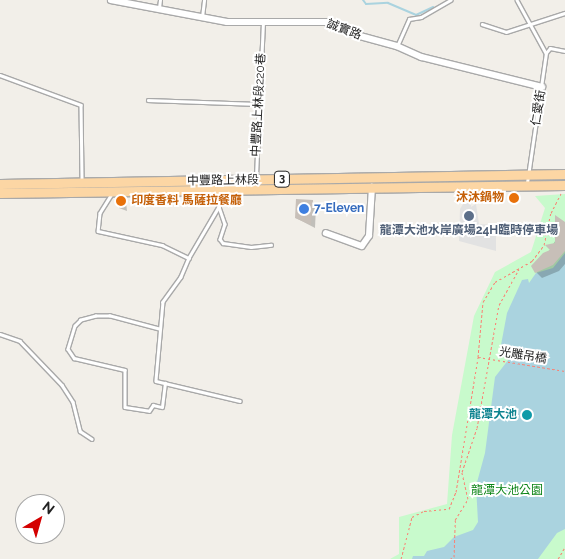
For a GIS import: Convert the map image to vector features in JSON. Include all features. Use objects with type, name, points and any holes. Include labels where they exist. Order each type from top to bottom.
[{"type":"main road","name":"中豐路上林段","points":[[0,193],[112,193],[372,187],[527,180],[565,174]]},
{"type":"main road","name":"中豐路上林段","points":[[0,184],[228,180],[527,180],[565,185]]},
{"type":"street","name":"誠實路","points":[[111,0],[158,11],[227,22],[318,20],[353,34],[398,46],[422,56],[542,88]]},
{"type":"street","points":[[326,233],[362,246],[369,236],[372,187]]},
{"type":"lane","points":[[158,11],[160,0]]},
{"type":"lane","points":[[202,18],[204,0]]},
{"type":"lane","points":[[398,46],[409,19],[427,14],[450,0]]},
{"type":"lane","points":[[517,0],[546,53],[550,48],[565,50]]},
{"type":"lane","points":[[482,24],[506,32],[565,12]]},
{"type":"lane","name":"中豐路上林段220巷","points":[[256,190],[257,104],[263,21]]},
{"type":"lane","name":"仁愛街","points":[[527,180],[546,53]]},
{"type":"lane","points":[[0,75],[81,105],[82,184]]},
{"type":"lane","points":[[148,100],[257,104]]},
{"type":"lane","points":[[228,180],[219,207],[189,258],[182,277],[163,302],[159,329],[156,381],[240,401]]},
{"type":"lane","points":[[112,193],[100,213],[98,231],[162,245],[189,258]]},
{"type":"lane","points":[[219,207],[225,224],[220,238],[223,242],[251,247],[271,245]]},
{"type":"lane","points":[[159,329],[110,316],[96,316],[81,320],[75,326],[68,349],[74,358],[125,370],[125,407],[149,411],[153,405],[162,407],[165,383]]},
{"type":"lane","points":[[0,334],[20,341],[62,385],[73,402],[80,431],[92,439]]},
{"type":"path","points":[[401,559],[412,517],[424,511],[449,508],[456,492],[478,357],[483,302],[495,282],[532,261],[544,245],[550,213],[565,185]]},
{"type":"path","points":[[450,559],[455,558],[455,520],[468,499],[462,472],[477,428],[499,305],[519,268]]},
{"type":"path","name":"光雕吊橋","points":[[478,357],[565,372]]},
{"type":"path","points":[[558,559],[565,547]]},
{"type":"green space","name":"龍潭大池","points":[[565,194],[565,559],[390,559],[399,554],[399,517],[447,504],[452,435],[474,316],[495,272],[531,252],[545,208],[535,196]]},
{"type":"shaded area","name":"龍潭大池水岸廣場24H臨時停車場","points":[[468,196],[472,196],[471,207],[476,204],[479,224],[496,225],[496,251],[459,241],[460,209]]},
{"type":"water","name":"龍潭大池","points":[[565,253],[565,529],[557,533],[538,559],[412,559],[413,556],[424,556],[427,551],[444,547],[454,537],[473,530],[478,522],[476,486],[485,453],[495,377],[509,359],[501,345],[507,313],[522,280],[528,279],[529,283],[536,273],[553,268]]},
{"type":"building","name":"7-Eleven","points":[[296,199],[313,200],[311,225],[295,218]]},
{"type":"building","points":[[555,215],[565,222],[565,251],[553,265],[535,273],[531,266],[543,253],[550,250],[545,245],[555,243]]},
{"type":"waterway","points":[[363,0],[366,4],[388,3],[416,15],[433,7]]},
{"type":"place","name":"沐沐鍋物","points":[[514,198]]},
{"type":"place","name":"印度香料 馬薩拉餐廳","points":[[121,201]]},
{"type":"place","name":"7-Eleven","points":[[304,209]]},
{"type":"place","name":"龍潭大池水岸廣場24H臨時停車場","points":[[469,216]]},
{"type":"place","name":"龍潭大池","points":[[527,415]]},
{"type":"park label","name":"龍潭大池公園","points":[[507,491]]}]
